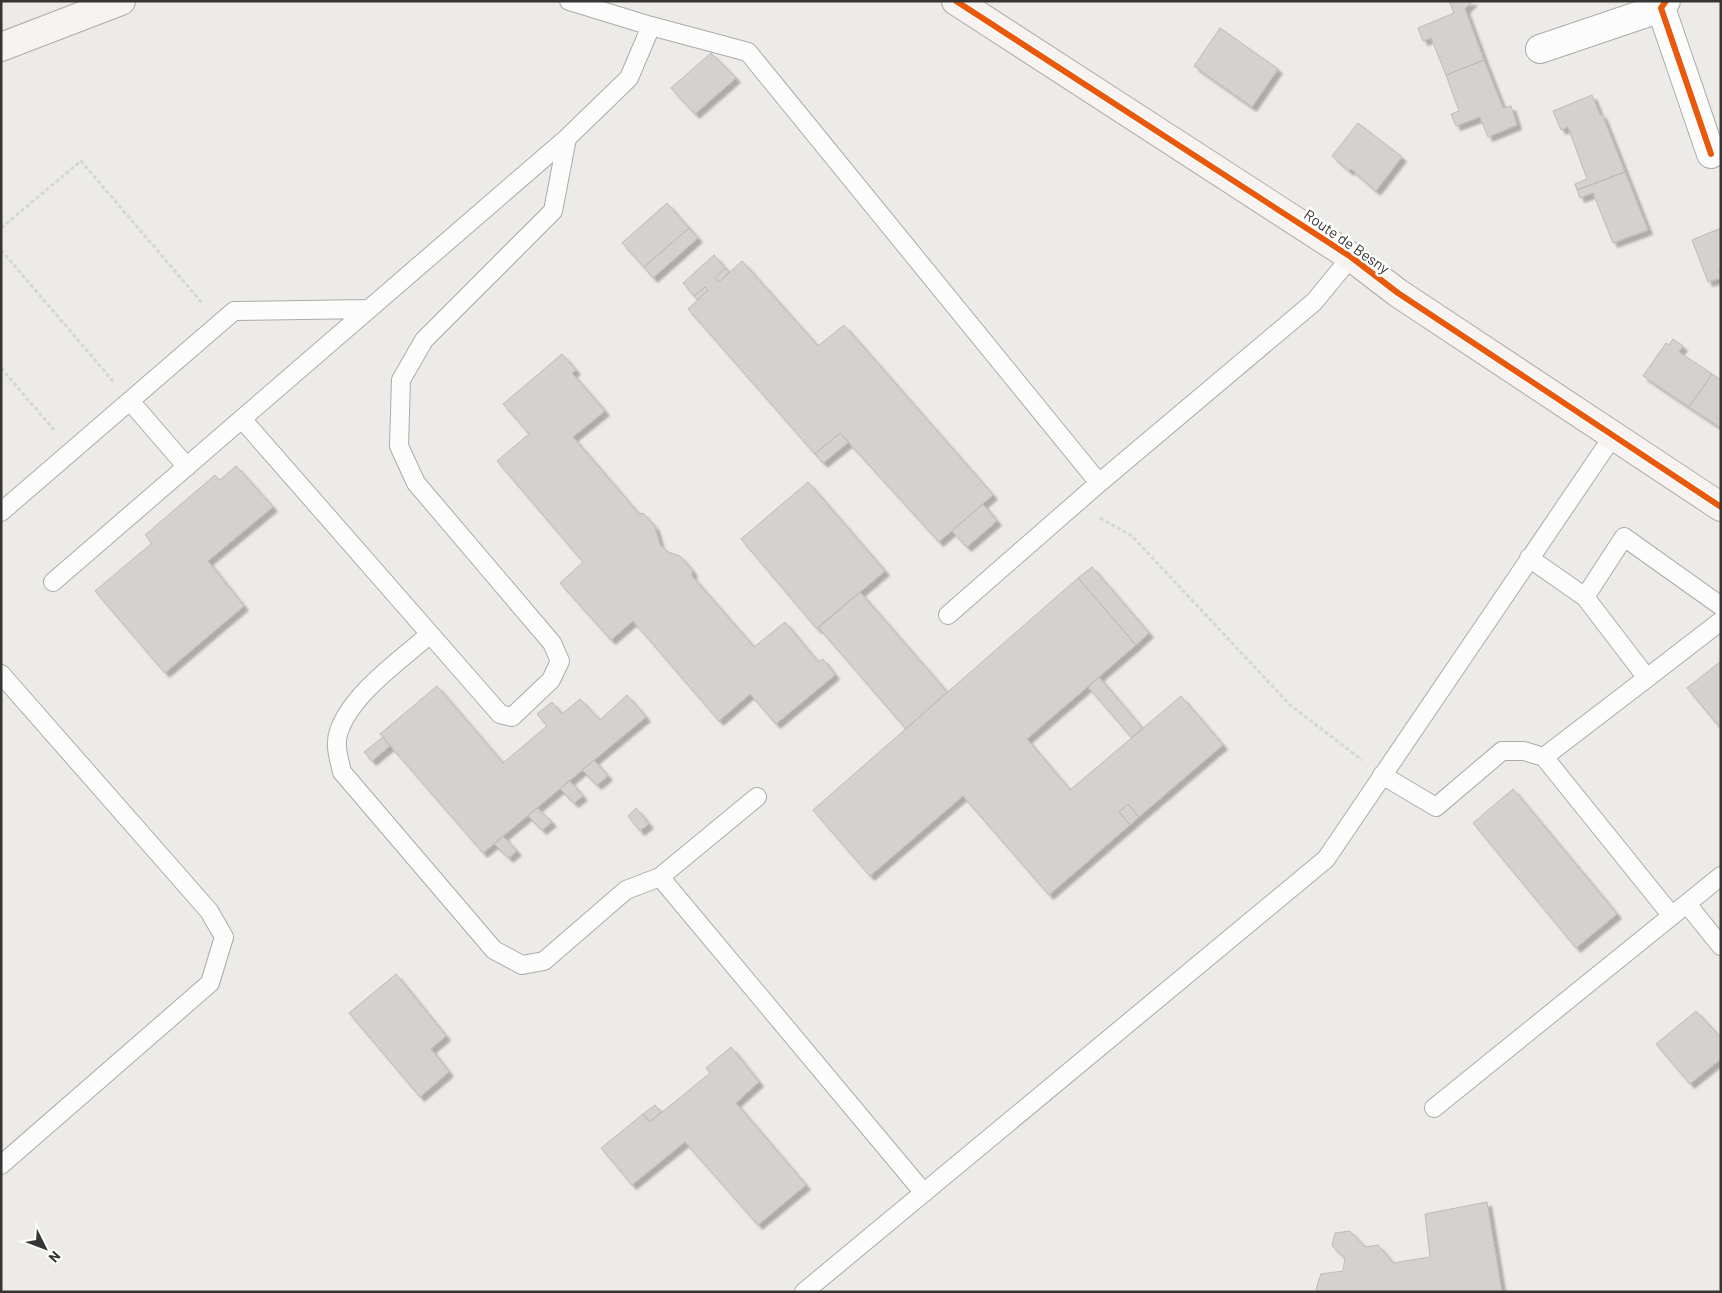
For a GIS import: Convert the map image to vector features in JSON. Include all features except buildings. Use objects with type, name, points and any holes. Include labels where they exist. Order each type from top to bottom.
[{"type":"main road","points":[[1,47],[121,1]]},
{"type":"main road","name":"Route de Besny","points":[[956,1],[1351,257],[1398,292],[1721,507]]},
{"type":"street","points":[[1540,49],[1664,5],[1711,154]]},
{"type":"lane","points":[[569,1],[651,26],[748,52],[1098,483]]},
{"type":"lane","points":[[53,582],[567,138],[629,78],[651,26]]},
{"type":"lane","points":[[242,419],[500,714],[512,717],[551,680],[560,661],[552,643],[416,483],[399,446],[402,380],[424,340],[553,211],[567,138]]},
{"type":"lane","points":[[948,615],[1098,483],[1314,302],[1351,257]]},
{"type":"lane","points":[[1,512],[234,310],[369,309]]},
{"type":"lane","points":[[130,401],[187,468]]},
{"type":"lane","points":[[804,1292],[1326,859],[1613,436]]},
{"type":"lane","points":[[1585,597],[1624,537],[1721,606]]},
{"type":"lane","points":[[1529,558],[1585,597],[1648,678]]},
{"type":"lane","points":[[1544,757],[1721,621]]},
{"type":"lane","points":[[430,634],[355,702],[338,731],[337,754],[342,772],[494,950],[522,965],[544,961],[626,890],[660,878],[757,797]]},
{"type":"lane","points":[[1,674],[209,911],[224,937],[210,983],[1,1165]]},
{"type":"lane","points":[[1382,776],[1436,807],[1502,751],[1524,751],[1544,757],[1672,916]]},
{"type":"lane","points":[[1434,1108],[1721,876]]},
{"type":"lane","points":[[660,878],[924,1193]]},
{"type":"lane","points":[[1687,904],[1721,946]]},
{"type":"path","points":[[1,228],[81,161],[220,324]]},
{"type":"path","points":[[1,250],[130,401]]},
{"type":"path","points":[[1,368],[72,451]]},
{"type":"path","points":[[1074,504],[1132,536],[1290,705],[1382,776]]},
{"type":"cycle path","points":[[956,1],[1351,257],[1398,293],[1721,507]]},
{"type":"cycle path","points":[[1666,1],[1661,8],[1711,154]]}]
